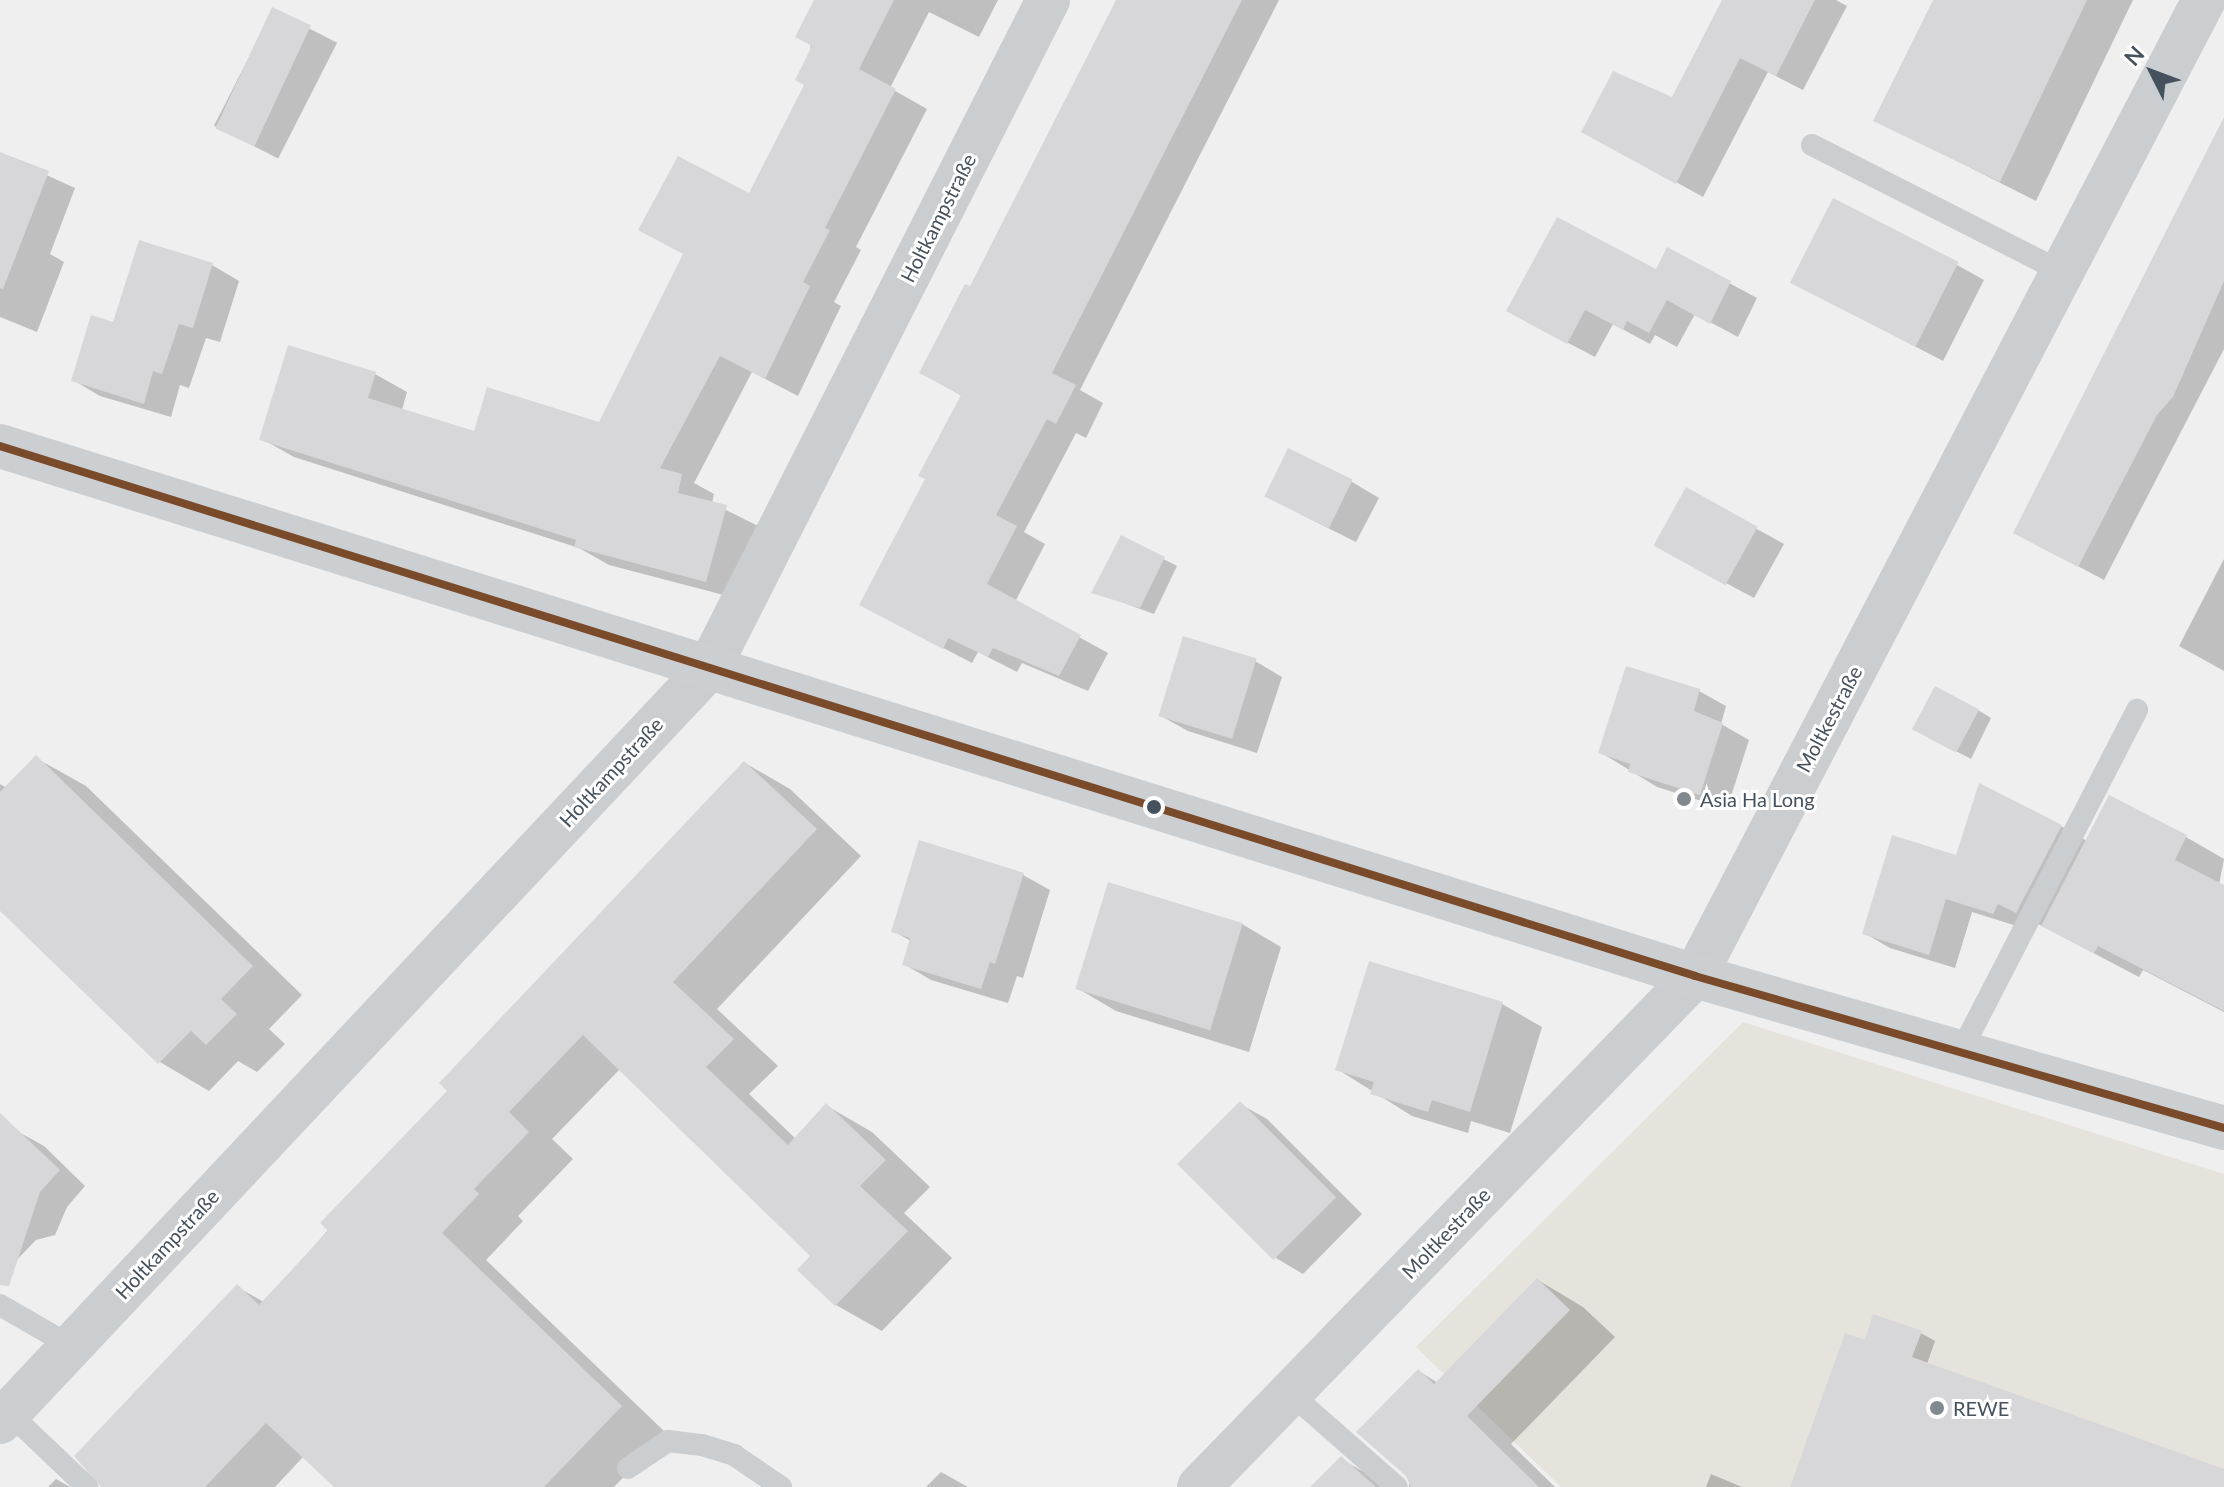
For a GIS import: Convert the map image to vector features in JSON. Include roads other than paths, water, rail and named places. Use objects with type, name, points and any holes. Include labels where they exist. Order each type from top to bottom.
[{"type":"street","name":"Holtkampstraße","points":[[4,1417],[709,668],[1048,0]]},
{"type":"street","name":"Moltkestraße","points":[[1199,1487],[1695,976],[2204,0]]},
{"type":"street","points":[[0,446],[1695,976],[2224,1128]]},
{"type":"lane","points":[[1812,145],[2062,272]]},
{"type":"lane","points":[[1961,1051],[2137,710]]},
{"type":"lane","points":[[0,1305],[71,1346]]},
{"type":"lane","points":[[1290,1393],[1397,1487]]},
{"type":"lane","points":[[4,1417],[87,1487]]},
{"type":"lane","points":[[628,1468],[668,1441],[702,1445],[734,1455],[781,1487]]},
{"type":"place","name":"Asia Ha Long","points":[[1684,799]]},
{"type":"place","name":"REWE","points":[[1937,1408]]}]
